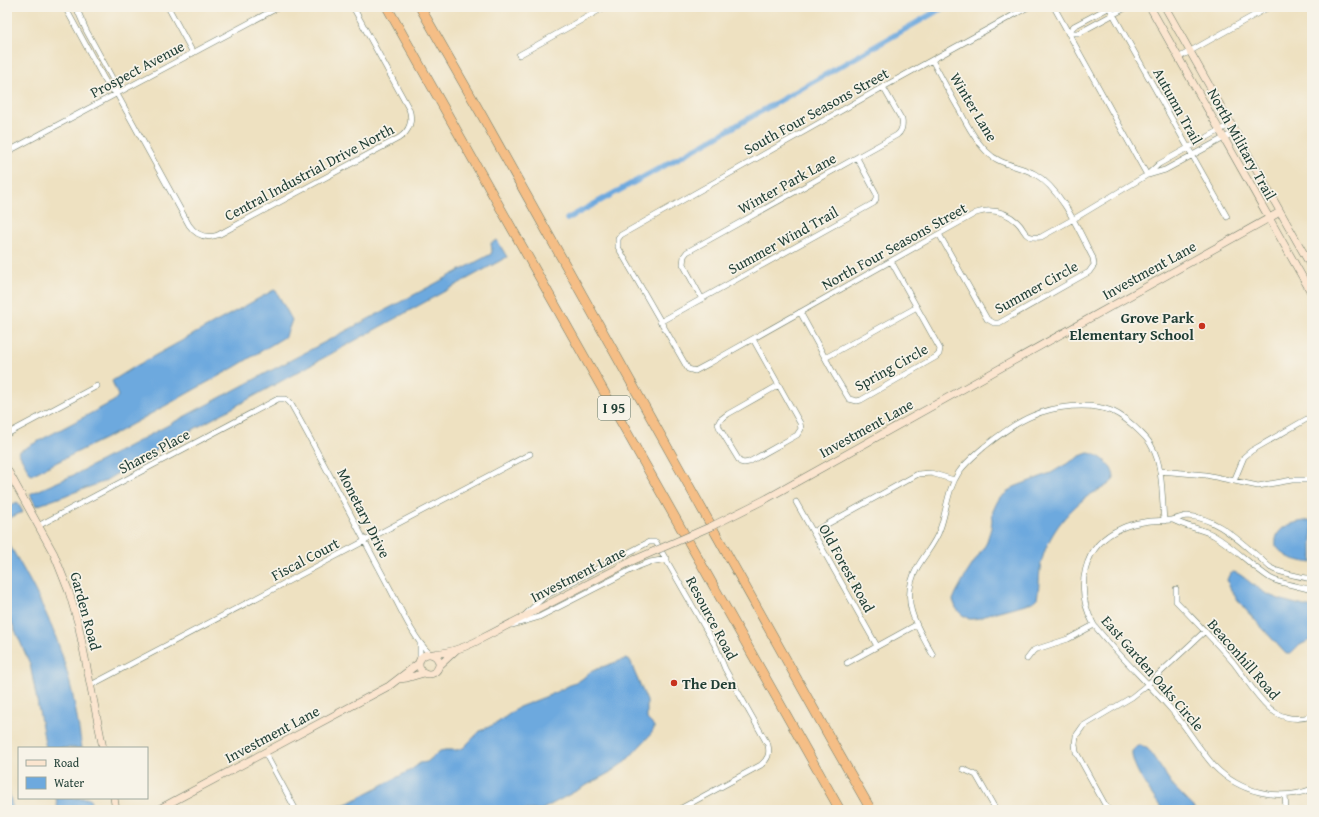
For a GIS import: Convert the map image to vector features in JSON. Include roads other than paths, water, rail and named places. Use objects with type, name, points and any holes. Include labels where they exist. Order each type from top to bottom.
[{"type":"highway","name":"I 95","points":[[387,7],[840,810]]},
{"type":"highway","name":"I 95","points":[[420,7],[871,810]]},
{"type":"street","points":[[65,7],[103,77],[109,87],[117,94]]},
{"type":"street","points":[[76,7],[86,30],[117,87],[117,94]]},
{"type":"street","points":[[168,7],[193,53]]},
{"type":"street","name":"Prospect Avenue","points":[[7,152],[279,7]]},
{"type":"street","name":"Central Industrial Drive North","points":[[117,94],[189,225],[194,231],[202,236],[210,237],[218,235],[406,133],[410,126],[410,113],[353,7]]},
{"type":"street","points":[[519,55],[605,7]]},
{"type":"street","name":"South Four Seasons Street","points":[[660,322],[618,246],[618,239],[622,234],[1028,7]]},
{"type":"street","points":[[1054,7],[1147,175]]},
{"type":"street","points":[[1068,33],[1074,26],[1109,7]]},
{"type":"street","name":"Autumn Trail","points":[[1109,7],[1227,217]]},
{"type":"street","points":[[1068,33],[1079,33],[1127,7]]},
{"type":"street","name":"North Military Trail","points":[[1150,7],[1312,294]]},
{"type":"street","name":"North Military Trail","points":[[1165,7],[1312,268]]},
{"type":"street","points":[[1178,58],[1269,7]]},
{"type":"street","name":"Winter Lane","points":[[932,60],[972,132],[985,150],[998,161],[1027,170],[1041,178],[1054,190],[1072,220]]},
{"type":"street","name":"Winter Park Lane","points":[[702,299],[683,264],[684,256],[687,252],[897,136],[902,129],[902,120],[883,87]]},
{"type":"street","points":[[1147,175],[1159,164],[1231,124]]},
{"type":"street","points":[[1147,175],[1165,170],[1235,132]]},
{"type":"street","name":"Summer Wind Trail","points":[[660,322],[874,203],[876,193],[857,158]]},
{"type":"street","name":"North Four Seasons Street","points":[[660,322],[685,366],[691,370],[695,370],[753,339],[976,213],[989,210],[1002,212],[1018,222],[1026,235],[1034,238],[1041,237],[1147,175]]},
{"type":"street","name":"Investment Lane","points":[[431,654],[445,653],[456,650],[475,642],[634,560],[712,526],[766,499],[1280,212]]},
{"type":"street","name":"Summer Circle","points":[[939,234],[987,319],[994,323],[999,323],[1092,269],[1094,265],[1093,258],[1072,220]]},
{"type":"street","name":"Spring Circle","points":[[800,312],[849,399],[861,400],[939,354],[940,349],[938,345],[891,261]]},
{"type":"street","points":[[825,358],[917,307]]},
{"type":"street","points":[[753,339],[779,385],[800,423],[801,429],[797,435],[749,462],[740,462],[720,429],[718,424],[720,420],[779,385]]},
{"type":"street","points":[[7,434],[97,386]]},
{"type":"street","name":"Shares Place","points":[[38,526],[278,398],[282,398]]},
{"type":"street","name":"Monetary Drive","points":[[282,398],[286,399],[291,404],[327,467],[364,542],[411,628],[420,643],[431,654]]},
{"type":"street","points":[[933,656],[916,624],[910,605],[913,578],[916,570],[933,544],[940,529],[948,494],[954,480],[965,464],[1006,430],[1041,412],[1071,407],[1094,407],[1120,415],[1145,437],[1153,447],[1160,471],[1164,521]]},
{"type":"street","points":[[1234,481],[1244,457],[1251,450],[1312,416]]},
{"type":"street","name":"Fiscal Court","points":[[91,685],[530,454]]},
{"type":"street","name":"Garden Road","points":[[7,469],[54,554],[69,592],[78,623],[103,747]]},
{"type":"street","points":[[1160,471],[1192,473],[1258,486],[1288,480],[1312,480]]},
{"type":"street","points":[[813,532],[918,474],[931,473],[954,480]]},
{"type":"street","name":"Old Forest Road","points":[[796,502],[877,646]]},
{"type":"street","name":"East Garden Oaks Circle","points":[[1312,579],[1272,569],[1223,529],[1206,520],[1187,516],[1173,520],[1139,523],[1122,528],[1105,539],[1093,553],[1086,570],[1083,591],[1086,609],[1094,625],[1176,715],[1209,759],[1220,771],[1230,779],[1245,787],[1268,794],[1285,795],[1312,790]]},
{"type":"street","name":"East Garden Oaks Circle","points":[[1173,520],[1182,525],[1202,530],[1221,540],[1272,579],[1312,590]]},
{"type":"street","name":"Resource Road","points":[[521,619],[545,596],[649,542],[656,542],[716,647],[725,670],[770,751],[767,759],[761,765],[678,810]]},
{"type":"street","points":[[504,627],[539,617],[637,567],[650,562],[667,559]]},
{"type":"street","name":"Beaconhill Road","points":[[1176,589],[1176,601],[1230,659],[1265,704],[1280,715],[1293,718],[1312,716]]},
{"type":"street","points":[[847,663],[916,624]]},
{"type":"street","points":[[1027,659],[1034,650],[1068,639],[1094,625]]},
{"type":"street","points":[[1108,810],[1078,756],[1075,744],[1076,736],[1084,726],[1123,703],[1148,684],[1205,631]]},
{"type":"street","points":[[420,643],[420,661],[420,668],[424,673],[429,674],[435,672],[440,665],[438,658],[431,654],[422,656],[420,661]]},
{"type":"street","name":"Investment Lane","points":[[440,665],[456,650]]},
{"type":"street","name":"Investment Lane","points":[[157,810],[388,686],[399,679],[420,661]]},
{"type":"street","name":"Investment Lane","points":[[399,679],[424,673]]},
{"type":"street","points":[[265,753],[296,810]]},
{"type":"street","points":[[963,769],[976,774],[996,810]]},
{"type":"street","points":[[1285,795],[1286,810]]},
{"type":"street","points":[[114,799],[116,810]]},
{"type":"water","points":[[497,240],[507,257],[156,450],[103,482],[36,506],[30,494],[76,474],[491,254],[491,243]]},
{"type":"water","points":[[274,290],[276,291],[292,320],[286,336],[235,367],[120,431],[31,475],[18,452],[114,401],[118,396],[112,381],[136,366]]},
{"type":"water","points":[[1088,453],[1102,458],[1109,465],[1114,479],[1108,485],[1091,494],[1076,506],[1062,521],[1050,539],[1042,558],[1037,599],[1033,602],[988,614],[980,618],[969,619],[961,614],[956,608],[953,600],[965,576],[986,544],[991,528],[993,511],[1000,498],[1014,487],[1051,473]]},
{"type":"water","points":[[17,502],[23,512],[7,519],[7,507]]},
{"type":"water","points":[[1312,520],[1312,563],[1288,557],[1280,551],[1276,546],[1276,539],[1278,533],[1282,529],[1299,522]]},
{"type":"water","points":[[7,541],[34,588],[56,638],[72,691],[82,747],[46,747],[30,664],[7,612]]},
{"type":"water","points":[[1233,572],[1239,574],[1271,596],[1312,608],[1312,639],[1300,645],[1291,654],[1286,654],[1245,609],[1231,591],[1227,580],[1229,575]]},
{"type":"water","points":[[625,659],[629,659],[631,662],[647,701],[647,719],[654,726],[654,729],[626,761],[609,773],[541,810],[332,810],[353,801],[411,770],[420,763],[427,762],[440,751],[457,750],[463,748],[480,731],[497,723],[519,707],[550,695],[582,679],[590,672]]},
{"type":"water","points":[[1141,745],[1148,749],[1174,787],[1197,810],[1163,810],[1143,782],[1135,765],[1132,751]]},
{"type":"water","points":[[7,783],[13,810],[7,810]]},
{"type":"water","points":[[56,799],[90,799],[92,810],[58,810]]},
{"type":"waterway","points":[[567,219],[702,145],[944,7]]},
{"type":"place","name":"Grove Park Elementary School","points":[[1202,326]]},
{"type":"place","name":"The Den","points":[[674,683]]}]
